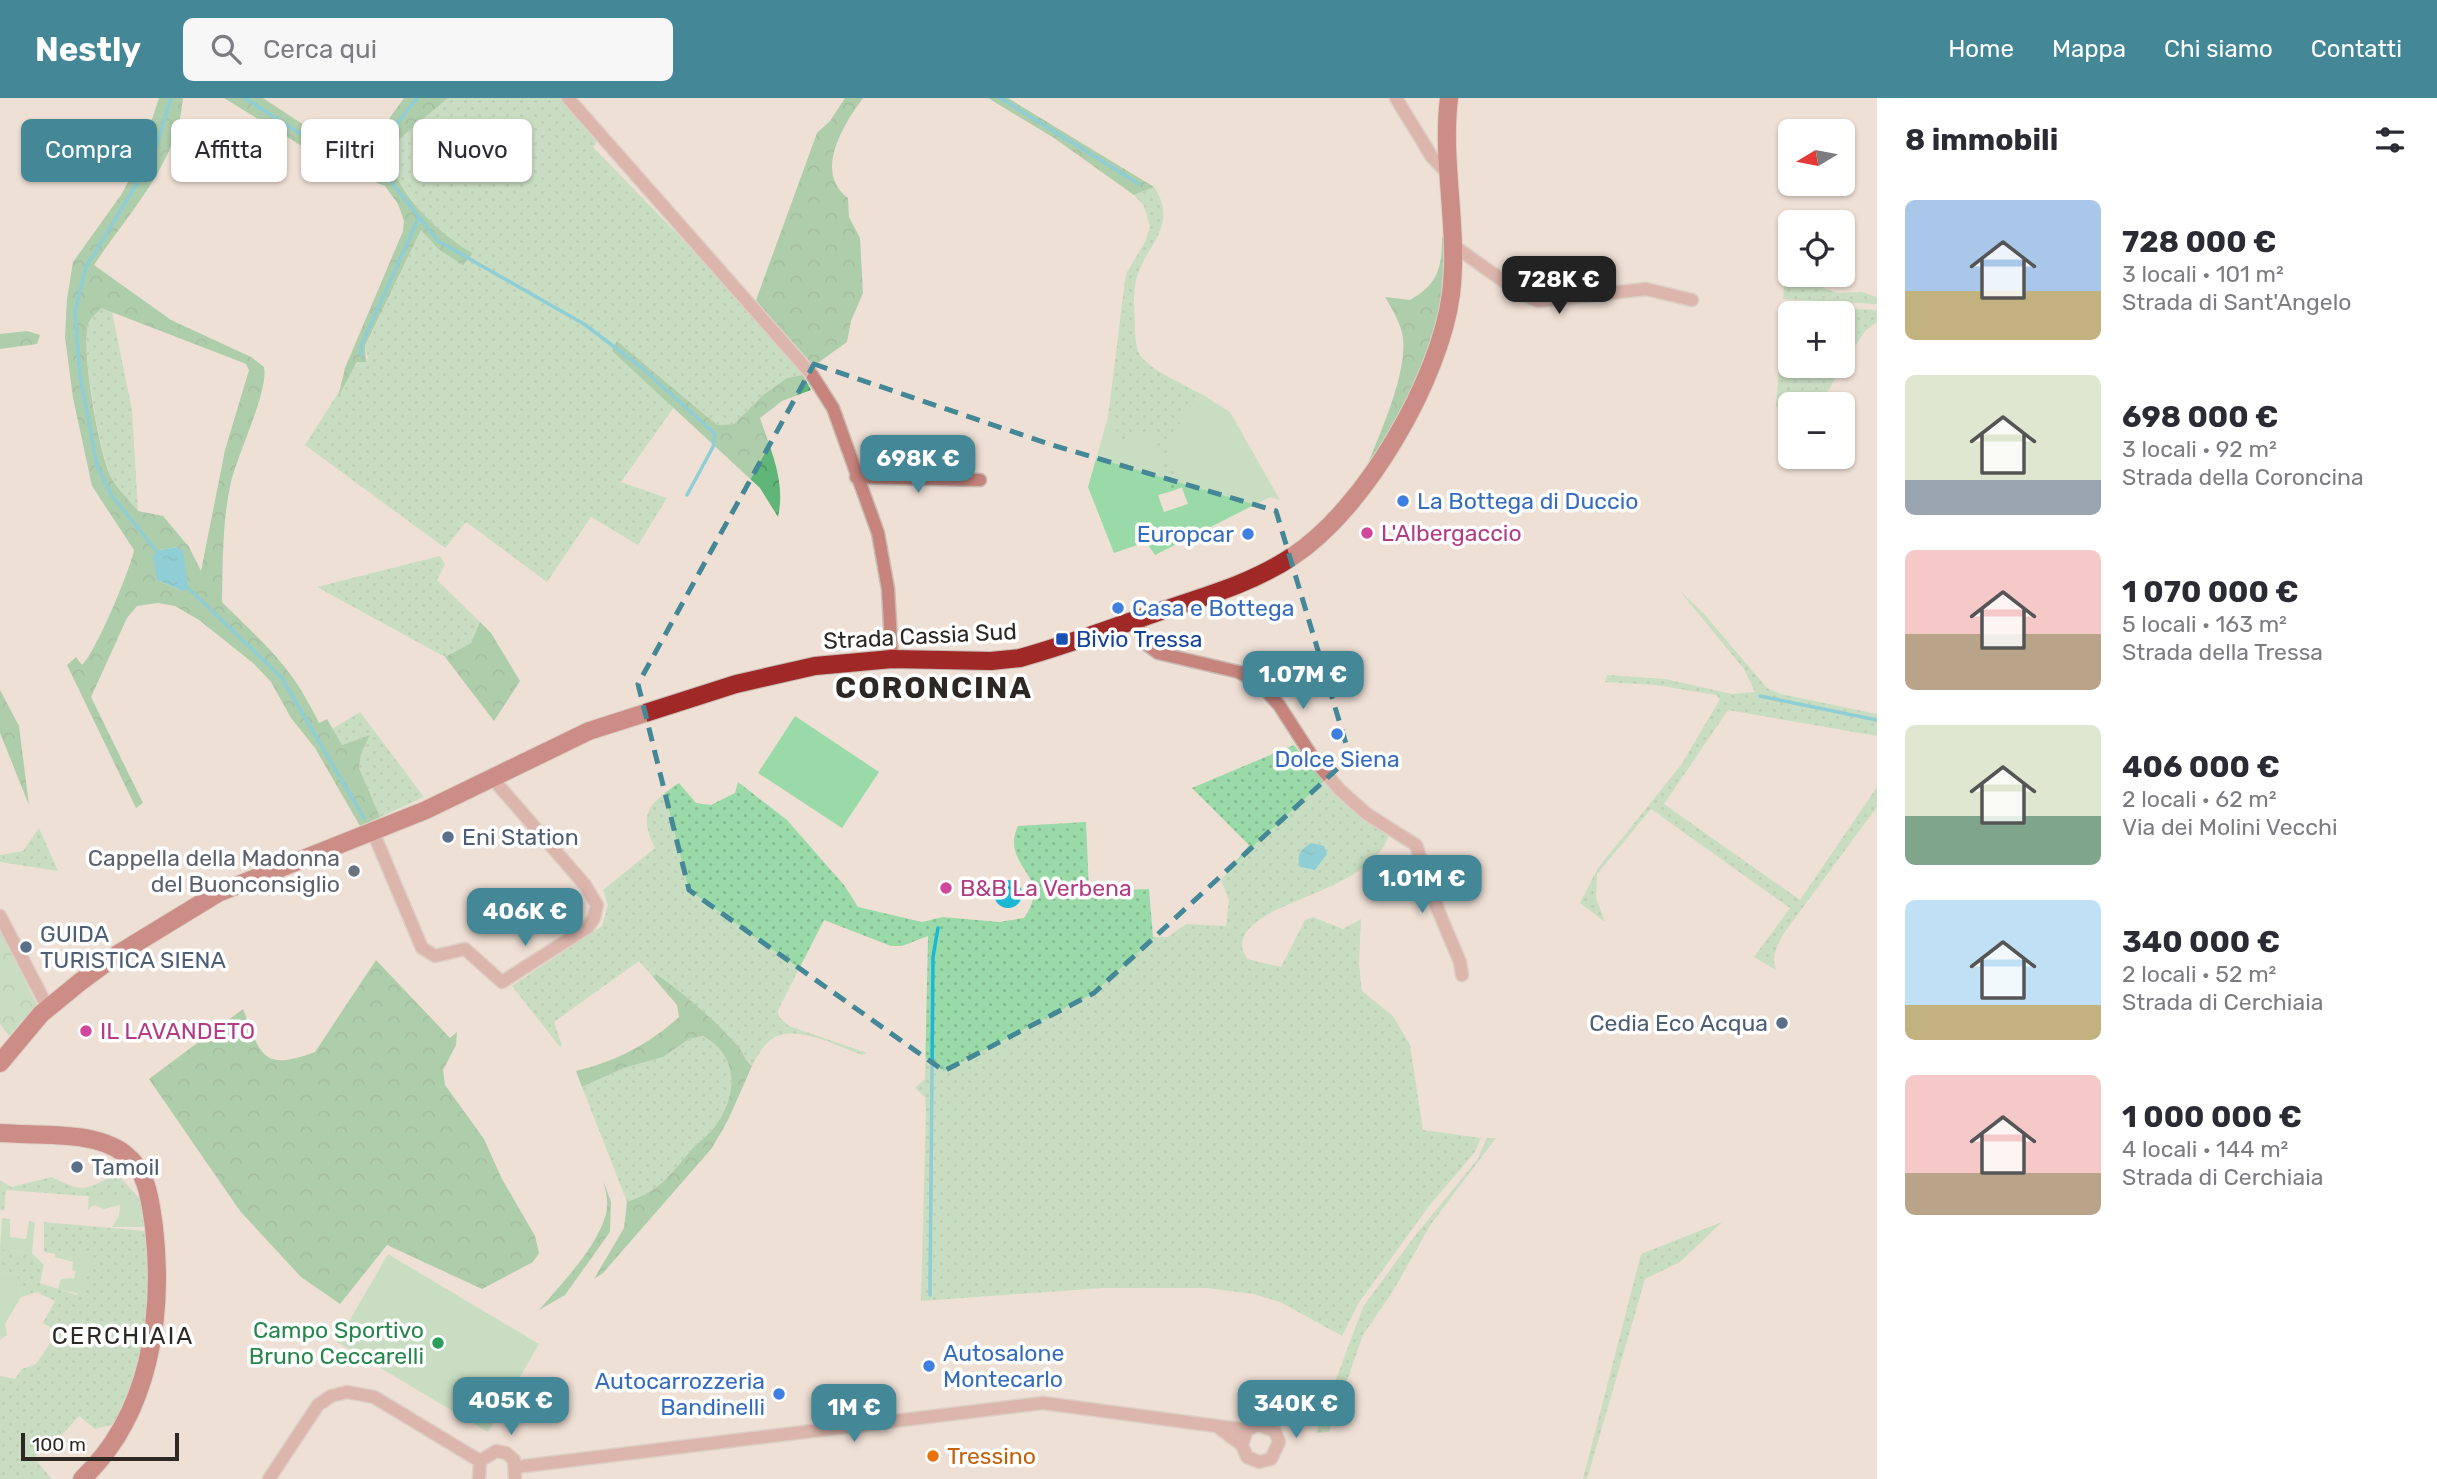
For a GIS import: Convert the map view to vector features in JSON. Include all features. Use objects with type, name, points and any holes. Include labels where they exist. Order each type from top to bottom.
[{"type":"main road","name":"Strada Cassia Sud","points":[[0,1063],[48,1008],[118,954],[218,893],[373,832],[493,779],[589,731],[704,694],[815,666],[892,659],[1006,660],[1136,620],[1230,587],[1280,564],[1312,542],[1340,513],[1400,429],[1426,380],[1446,323],[1454,246],[1449,175],[1449,98]]},
{"type":"main road","points":[[3,1133],[73,1138],[113,1147],[137,1167],[149,1195],[158,1278],[152,1343],[121,1433],[106,1455],[82,1479]]},
{"type":"street","points":[[568,98],[812,375],[833,408],[880,541],[890,608],[892,659]]},
{"type":"street","points":[[1396,98],[1432,157],[1449,175]]},
{"type":"street","points":[[1454,246],[1522,294],[1538,301],[1646,289],[1692,300]]},
{"type":"street","points":[[856,477],[980,480]]},
{"type":"street","points":[[1136,620],[1146,644],[1158,653],[1238,672],[1261,685],[1284,711],[1314,761],[1340,790],[1367,814],[1416,845],[1443,925],[1460,962],[1462,975]]},
{"type":"street","points":[[373,832],[422,948],[435,956],[465,949],[502,982],[588,927],[594,918],[597,905],[586,885],[493,779]]},
{"type":"street","points":[[0,916],[48,1008]]},
{"type":"street","points":[[268,1479],[318,1405],[331,1396],[347,1392],[374,1397],[480,1461]]},
{"type":"street","points":[[479,1479],[480,1461],[487,1454],[501,1451],[510,1456],[516,1473],[1043,1404],[1066,1404],[1219,1428],[1247,1430],[1258,1424],[1270,1427],[1278,1436],[1279,1448],[1271,1459],[1259,1462],[1247,1457],[1242,1445],[1219,1428]]},
{"type":"street","points":[[1242,1445],[1247,1430]]},
{"type":"highlighted area","points":[[814,364],[1052,445],[1276,511],[1350,757],[1094,993],[944,1071],[689,890],[638,684]]},
{"type":"green space","points":[[159,98],[183,98],[180,119],[171,119],[171,146],[157,174],[157,119],[152,119]]},
{"type":"green space","points":[[224,98],[263,98],[301,123],[301,146],[287,137],[287,119],[258,119]]},
{"type":"green space","points":[[404,98],[448,98],[423,119],[413,119],[413,128],[399,139],[399,119],[389,119]]},
{"type":"green space","points":[[448,98],[562,98],[598,141],[593,147],[722,280],[803,375],[787,378],[763,395],[734,424],[717,425],[617,341],[612,351],[674,407],[621,482],[667,498],[638,545],[591,517],[547,582],[466,522],[445,548],[305,445],[358,362],[368,358],[365,347],[421,230],[438,249],[473,254],[446,238],[399,182],[399,139],[413,128],[413,182],[532,182],[532,119],[423,119]]},
{"type":"green space","points":[[845,98],[863,98],[835,148],[833,175],[838,187],[848,198],[849,217],[860,238],[863,293],[851,321],[847,342],[812,367],[755,303],[817,133],[830,121]]},
{"type":"green space","points":[[988,98],[1008,98],[1154,187],[1134,195],[1054,138]]},
{"type":"green space","points":[[399,180],[430,221],[473,253],[463,265],[438,249],[421,230],[365,346],[366,362],[357,362],[338,397],[345,368],[403,231],[404,221],[398,204],[385,186],[376,182]]},
{"type":"green space","points":[[128,182],[152,182],[94,265],[171,320],[251,357],[264,367],[262,392],[233,474],[227,501],[222,602],[288,671],[319,723],[327,719],[342,745],[370,735],[361,754],[359,768],[380,817],[360,826],[315,748],[291,718],[271,682],[253,663],[199,620],[175,606],[158,603],[137,606],[127,618],[91,697],[143,803],[136,808],[67,665],[76,657],[82,665],[88,657],[112,610],[134,550],[92,486],[73,398],[65,337],[73,262]],"holes":[[[101,308],[246,364],[249,370],[225,450],[201,571],[189,547],[163,516],[138,511],[111,477],[101,447],[92,401],[86,338],[88,325]],[[177,547],[183,591],[157,580],[160,550]]]},
{"type":"green space","points":[[1154,187],[1161,201],[1162,224],[1136,280],[1134,307],[1137,348],[1151,366],[1203,395],[1165,442],[1183,487],[1169,492],[1154,433],[1121,440],[1108,417],[1125,280],[1150,227],[1144,206],[1134,195]]},
{"type":"green space","points":[[1442,237],[1447,238],[1445,273],[1434,334],[1413,387],[1365,471],[1391,405],[1403,353],[1400,327],[1385,297],[1410,300],[1427,288],[1439,266]]},
{"type":"green space","points":[[1784,287],[1821,287],[1837,293],[1862,292],[1877,297],[1877,304],[1855,301],[1783,299]]},
{"type":"green space","points":[[101,308],[112,312],[132,410],[138,511],[111,477],[97,425],[89,377],[87,337],[89,322]]},
{"type":"green space","points":[[1855,309],[1877,310],[1877,322],[1865,331],[1855,346]]},
{"type":"green space","points":[[27,331],[40,335],[37,344],[0,349],[0,334]]},
{"type":"green space","points":[[617,341],[717,425],[734,424],[763,395],[787,378],[803,375],[811,390],[782,401],[760,418],[779,479],[778,517],[760,488],[612,351]]},
{"type":"green space","points":[[1778,378],[1836,378],[1827,392],[1778,392],[1776,407]]},
{"type":"green space","points":[[1203,395],[1230,412],[1280,500],[1270,497],[1155,555],[1146,542],[1114,553],[1088,487],[1108,417],[1121,440],[1154,432],[1169,492],[1158,495],[1164,512],[1188,504],[1165,442]]},
{"type":"green space","points":[[440,556],[445,564],[437,580],[480,622],[471,643],[445,657],[317,587]]},
{"type":"green space","points":[[1678,589],[1705,615],[1767,688],[1781,694],[1877,714],[1877,736],[1728,710],[1664,804],[1800,900],[1877,787],[1877,807],[1784,933],[1774,956],[1776,970],[1754,957],[1790,908],[1651,809],[1597,874],[1596,898],[1605,922],[1580,903],[1598,868],[1681,765],[1720,699],[1716,695],[1656,685],[1605,682],[1607,675],[1665,679],[1732,694],[1755,692],[1744,669]]},
{"type":"green space","points":[[480,622],[491,633],[520,681],[494,721],[445,657],[471,643]]},
{"type":"green space","points":[[0,690],[19,726],[29,805],[0,733]]},
{"type":"green space","points":[[360,712],[424,797],[380,817],[359,768],[361,754],[370,735],[342,745],[332,729]]},
{"type":"green space","points":[[795,716],[879,772],[842,828],[758,773]]},
{"type":"green space","points":[[1294,745],[1348,807],[1389,835],[1378,854],[1360,870],[1252,925],[1242,942],[1247,959],[1281,967],[1305,920],[1313,917],[1343,929],[1361,919],[1359,964],[1362,991],[1393,1016],[1410,1045],[1423,1130],[1481,1138],[1475,1152],[1429,1206],[1358,1304],[1342,1336],[1280,1302],[1254,1294],[1206,1288],[1103,1288],[921,1301],[926,1109],[925,1097],[915,1088],[925,1079],[928,936],[902,946],[891,946],[824,920],[778,1010],[779,1017],[789,1026],[867,1053],[862,1055],[805,1035],[782,1035],[769,1042],[752,1066],[728,1035],[656,975],[653,977],[639,961],[554,1022],[562,1045],[560,1047],[512,986],[602,926],[608,905],[603,890],[655,848],[647,826],[649,811],[660,797],[679,783],[696,803],[711,805],[735,793],[738,782],[787,820],[844,885],[858,907],[922,922],[943,917],[999,922],[1024,918],[1032,903],[1033,891],[1031,880],[1015,851],[1014,840],[1018,826],[1086,822],[1089,891],[1149,889],[1153,937],[1168,937],[1186,924],[1226,926],[1229,900],[1221,880],[1249,845],[1192,788]]},
{"type":"green space","points":[[39,828],[58,871],[0,862],[0,855],[23,851]]},
{"type":"green space","points":[[0,930],[37,1005],[9,1036],[0,1024]]},
{"type":"green space","points":[[376,960],[450,1038],[457,1032],[456,1045],[443,1070],[445,1085],[484,1139],[502,1179],[535,1236],[539,1253],[533,1262],[482,1289],[387,1245],[340,1304],[301,1277],[240,1211],[149,1079],[243,1009],[259,1048],[266,1055],[284,1060],[315,1052]]},
{"type":"green space","points":[[656,974],[688,998],[717,1025],[752,1066],[728,1120],[712,1148],[603,1273],[594,1279],[624,1228],[627,1202],[658,1186],[711,1131],[723,1113],[731,1088],[729,1065],[715,1044],[703,1036],[689,1039],[663,1057],[624,1068],[582,1087],[576,1071],[631,1051],[679,1017],[677,1005],[653,977]]},
{"type":"green space","points":[[704,1036],[724,1054],[729,1065],[731,1088],[723,1113],[711,1131],[664,1180],[649,1192],[627,1202],[582,1087],[624,1068],[663,1057],[689,1039]]},
{"type":"green space","points":[[1487,1138],[1496,1138],[1431,1224],[1393,1291],[1363,1335],[1329,1432],[1316,1433],[1363,1307],[1414,1237],[1477,1160]]},
{"type":"green space","points":[[117,1174],[141,1200],[144,1227],[138,1200],[6,1190],[4,1211],[0,1210],[0,1180],[11,1187],[52,1177],[72,1186],[86,1188]]},
{"type":"green space","points":[[603,1180],[611,1202],[610,1232],[565,1295],[539,1310],[595,1240],[606,1214]]},
{"type":"green space","points":[[89,1194],[138,1200],[142,1227],[112,1227],[119,1216],[120,1205],[104,1209],[94,1205],[88,1210]]},
{"type":"green space","points":[[2,1218],[10,1219],[10,1237],[26,1239],[29,1221],[35,1222],[32,1253],[0,1249]]},
{"type":"green space","points":[[44,1222],[145,1231],[149,1280],[145,1329],[133,1378],[115,1424],[95,1429],[79,1416],[62,1435],[54,1435],[34,1458],[52,1479],[0,1479],[0,1376],[15,1379],[22,1369],[36,1364],[58,1332],[43,1323],[55,1301],[37,1292],[21,1297],[17,1275],[0,1272],[0,1249],[32,1253],[44,1265],[40,1283],[77,1295],[94,1263],[84,1251],[75,1257],[44,1252]]},
{"type":"green space","points":[[1722,1222],[1680,1262],[1645,1279],[1587,1479],[1583,1479],[1641,1254]]},
{"type":"green space","points":[[89,1251],[94,1263],[79,1294],[58,1289],[61,1279],[74,1278],[76,1271],[72,1270],[73,1262],[55,1257],[55,1254],[75,1257]]},
{"type":"green space","name":"Campo Sportivo Bruno Ceccarelli","points":[[388,1254],[539,1344],[488,1432],[337,1342]]},
{"type":"green space","points":[[0,1272],[17,1275],[21,1297],[5,1324],[7,1335],[0,1340]]},
{"type":"water","points":[[177,547],[183,551],[188,588],[183,591],[157,580],[153,556],[160,550]]},
{"type":"water","points":[[1311,843],[1324,846],[1327,854],[1315,870],[1300,867],[1299,863],[1300,853]]},
{"type":"water","points":[[1008,880],[1018,884],[1022,894],[1018,904],[1008,908],[998,904],[994,894],[998,884]]},
{"type":"waterway","points":[[158,553],[112,496],[97,466],[80,375],[75,311],[86,267],[153,157],[171,98]]},
{"type":"waterway","points":[[245,98],[302,135],[331,150],[377,164],[438,241],[584,324],[641,367],[715,434],[713,447],[687,495]]},
{"type":"waterway","points":[[399,121],[417,98]]},
{"type":"waterway","points":[[1000,98],[1139,184]]},
{"type":"waterway","points":[[361,355],[361,346],[418,219]]},
{"type":"waterway","points":[[186,586],[281,677],[364,818]]},
{"type":"waterway","points":[[1760,696],[1877,720]]},
{"type":"waterway","points":[[930,1295],[933,957],[938,928]]},
{"type":"place","name":"La Bottega di Duccio","points":[[1403,501]]},
{"type":"place","name":"L'Albergaccio","points":[[1367,533]]},
{"type":"place","name":"Europcar","points":[[1248,534]]},
{"type":"place","name":"Casa e Bottega","points":[[1118,608]]},
{"type":"place","name":"Bivio Tressa","points":[[1062,639]]},
{"type":"place","name":"Dolce Siena","points":[[1337,734]]},
{"type":"place","name":"Eni Station","points":[[448,837]]},
{"type":"place","name":"Cappella della Madonna del Buonconsiglio","points":[[354,871]]},
{"type":"place","name":"B&B La Verbena","points":[[946,888]]},
{"type":"place","name":"GUIDA TURISTICA SIENA","points":[[26,947]]},
{"type":"place","name":"Cedia Eco Acqua","points":[[1782,1023]]},
{"type":"place","name":"IL LAVANDETO","points":[[86,1031]]},
{"type":"place","name":"Tamoil","points":[[77,1167]]},
{"type":"place","name":"Campo Sportivo Bruno Ceccarelli","points":[[438,1343]]},
{"type":"place","name":"Autosalone Montecarlo","points":[[929,1366]]},
{"type":"place","name":"Autocarrozzeria Bandinelli","points":[[779,1394]]},
{"type":"place","name":"Tressino","points":[[933,1456]]},
{"type":"district","name":"CORONCINA","points":[[934,688]]},
{"type":"district","name":"CERCHIAIA","points":[[123,1336]]}]
